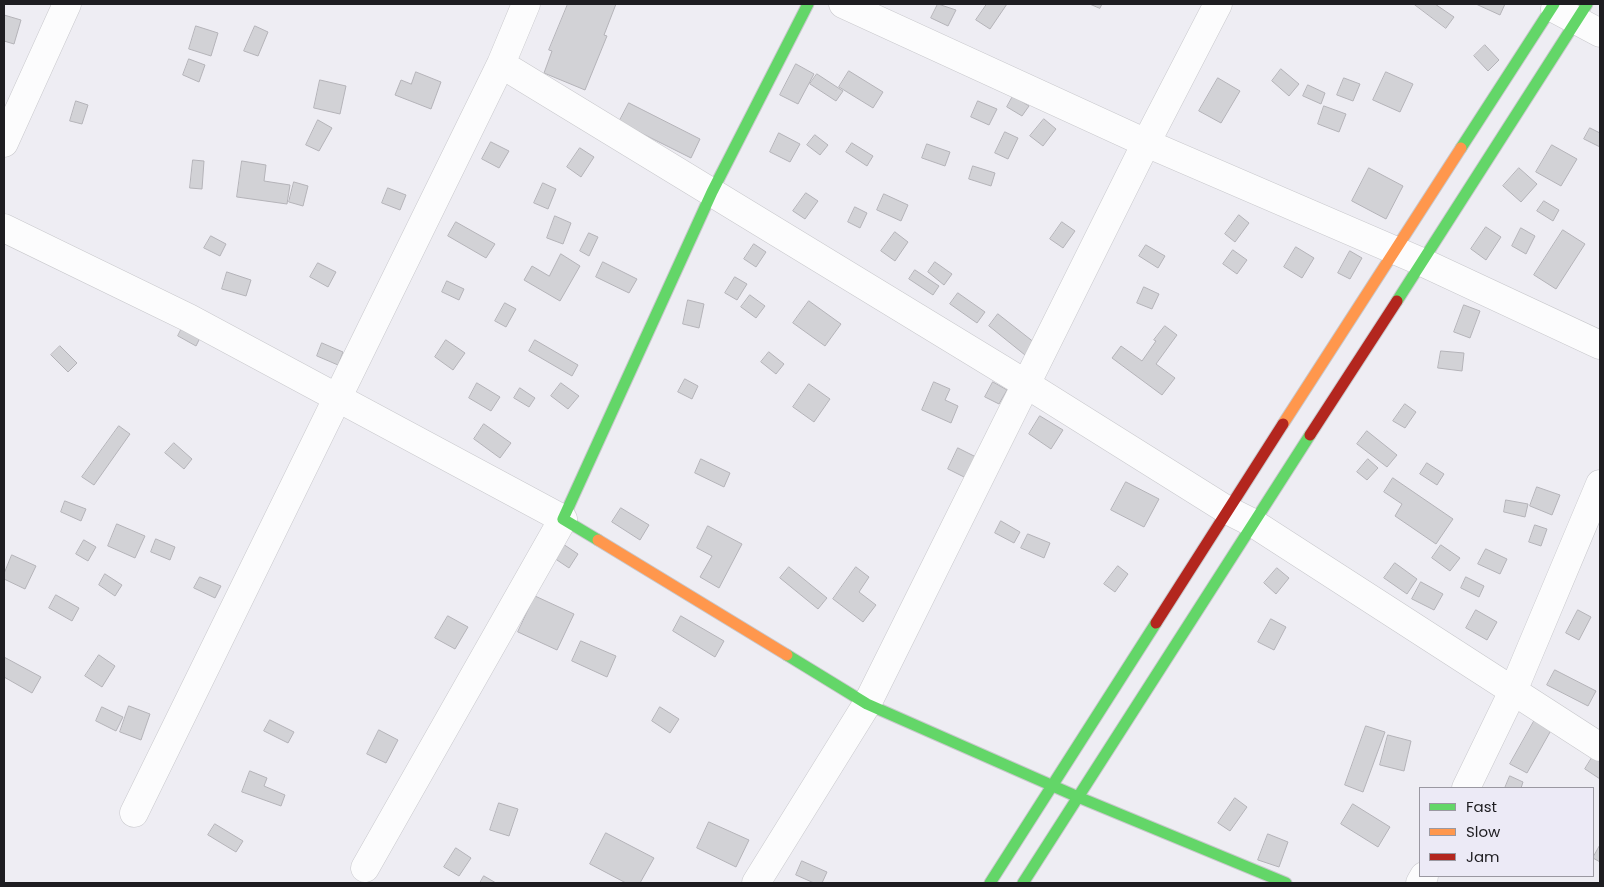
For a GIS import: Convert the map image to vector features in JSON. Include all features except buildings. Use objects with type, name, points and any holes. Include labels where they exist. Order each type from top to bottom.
[{"type":"main road","points":[[808,4],[712,192],[563,519],[867,704],[1078,797],[1286,883]]},
{"type":"main road","points":[[990,883],[1227,510],[1396,250],[1550,5]]},
{"type":"main road","points":[[1024,883],[1252,523],[1582,12]]},
{"type":"street","points":[[4,143],[67,4]]},
{"type":"street","points":[[134,813],[501,64],[526,4]]},
{"type":"street","points":[[843,4],[1146,143],[1396,250],[1600,344]]},
{"type":"street","points":[[756,883],[867,704],[1146,143],[1218,4]]},
{"type":"street","points":[[1550,5],[1582,12],[1600,33]]},
{"type":"street","points":[[501,64],[1026,384],[1227,510],[1252,523],[1600,747]]},
{"type":"street","points":[[4,228],[189,318],[563,519],[365,868]]},
{"type":"street","points":[[1466,787],[1513,691],[1600,484]]},
{"type":"traffic: fast","points":[[598,540],[563,519],[712,192],[808,4]]},
{"type":"traffic: fast","points":[[1461,148],[1554,4]]},
{"type":"traffic: fast","points":[[1397,301],[1587,4]]},
{"type":"traffic: fast","points":[[1023,883],[1310,435]]},
{"type":"traffic: fast","points":[[990,883],[1156,623]]},
{"type":"traffic: fast","points":[[787,655],[867,704],[1078,797],[1286,883]]},
{"type":"traffic: slow","points":[[1283,424],[1461,148]]},
{"type":"traffic: slow","points":[[598,540],[787,655]]},
{"type":"traffic: jam","points":[[1310,435],[1397,301]]},
{"type":"traffic: jam","points":[[1156,623],[1283,424]]}]
